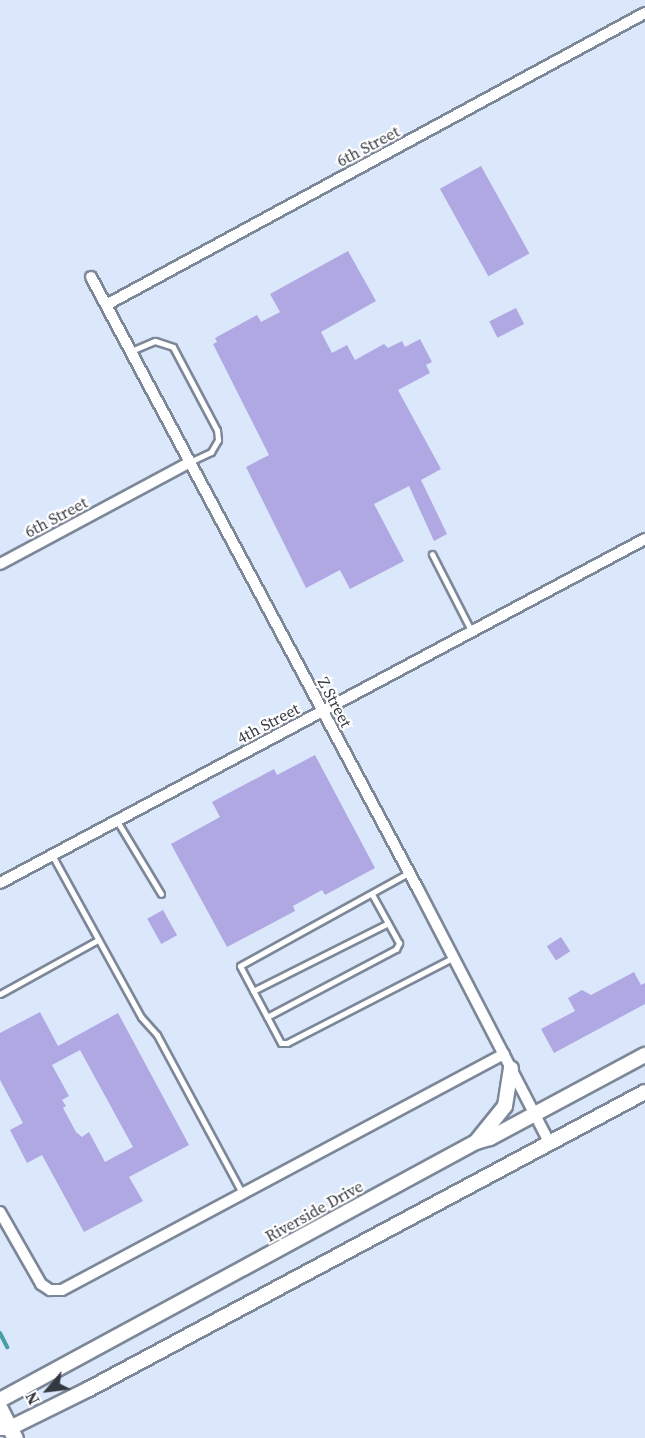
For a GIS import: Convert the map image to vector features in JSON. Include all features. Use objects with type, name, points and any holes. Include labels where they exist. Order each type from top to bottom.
[{"type":"main road","points":[[0,1409],[8,1431]]},
{"type":"street","name":"6th Street","points":[[106,305],[645,13]]},
{"type":"street","name":"Z Street","points":[[91,277],[410,873],[549,1142]]},
{"type":"street","name":"6th Street","points":[[0,564],[190,462]]},
{"type":"street","name":"4th Street","points":[[0,883],[645,539]]},
{"type":"street","points":[[0,1212],[34,1275],[50,1290],[74,1285],[504,1054]]},
{"type":"street","name":"Riverside Drive","points":[[0,1400],[476,1142],[490,1138],[645,1055]]},
{"type":"street","points":[[476,1142],[505,1106],[512,1068]]},
{"type":"street","points":[[8,1431],[645,1092]]},
{"type":"lane","points":[[131,351],[155,341],[164,342],[173,347],[217,430],[218,440],[211,452],[190,462]]},
{"type":"lane","points":[[432,554],[472,632]]},
{"type":"lane","points":[[117,821],[161,894]]},
{"type":"lane","points":[[52,855],[141,1017],[157,1035],[243,1194]]},
{"type":"lane","points":[[410,873],[373,896],[240,966],[253,991],[281,1043],[454,957]]},
{"type":"lane","points":[[267,1017],[396,949],[399,943],[373,896]]},
{"type":"lane","points":[[253,991],[388,923]]},
{"type":"lane","points":[[0,994],[98,940]]},
{"type":"building","points":[[481,166],[529,253],[488,276],[440,189]]},
{"type":"building","points":[[348,251],[376,301],[321,332],[332,353],[347,345],[355,360],[384,344],[388,348],[402,341],[405,347],[420,339],[432,362],[426,365],[430,373],[398,390],[441,469],[421,480],[447,534],[434,541],[409,486],[374,504],[404,561],[350,589],[340,570],[306,588],[246,467],[269,455],[213,344],[217,342],[215,338],[257,315],[261,322],[280,312],[270,294]]},
{"type":"building","points":[[516,308],[524,324],[497,338],[489,322]]},
{"type":"building","points":[[315,755],[375,868],[325,895],[322,890],[293,906],[295,911],[227,947],[171,844],[220,817],[212,802],[274,769],[277,775]]},
{"type":"building","points":[[163,910],[177,935],[161,944],[147,919]]},
{"type":"building","points":[[561,937],[570,951],[556,961],[547,946]]},
{"type":"building","points":[[634,972],[641,985],[645,983],[645,1004],[554,1053],[541,1029],[575,1011],[568,998],[582,990],[591,995]]},
{"type":"building","points":[[40,1012],[58,1046],[118,1013],[189,1145],[129,1177],[143,1201],[84,1232],[42,1155],[27,1163],[10,1130],[23,1123],[0,1080],[0,1033]],"holes":[[[80,1050],[133,1147],[105,1162],[89,1132],[82,1137],[76,1132],[63,1108],[66,1106],[62,1100],[69,1096],[52,1065]]]},
{"type":"waterway","points":[[0,1333],[7,1347]]}]
